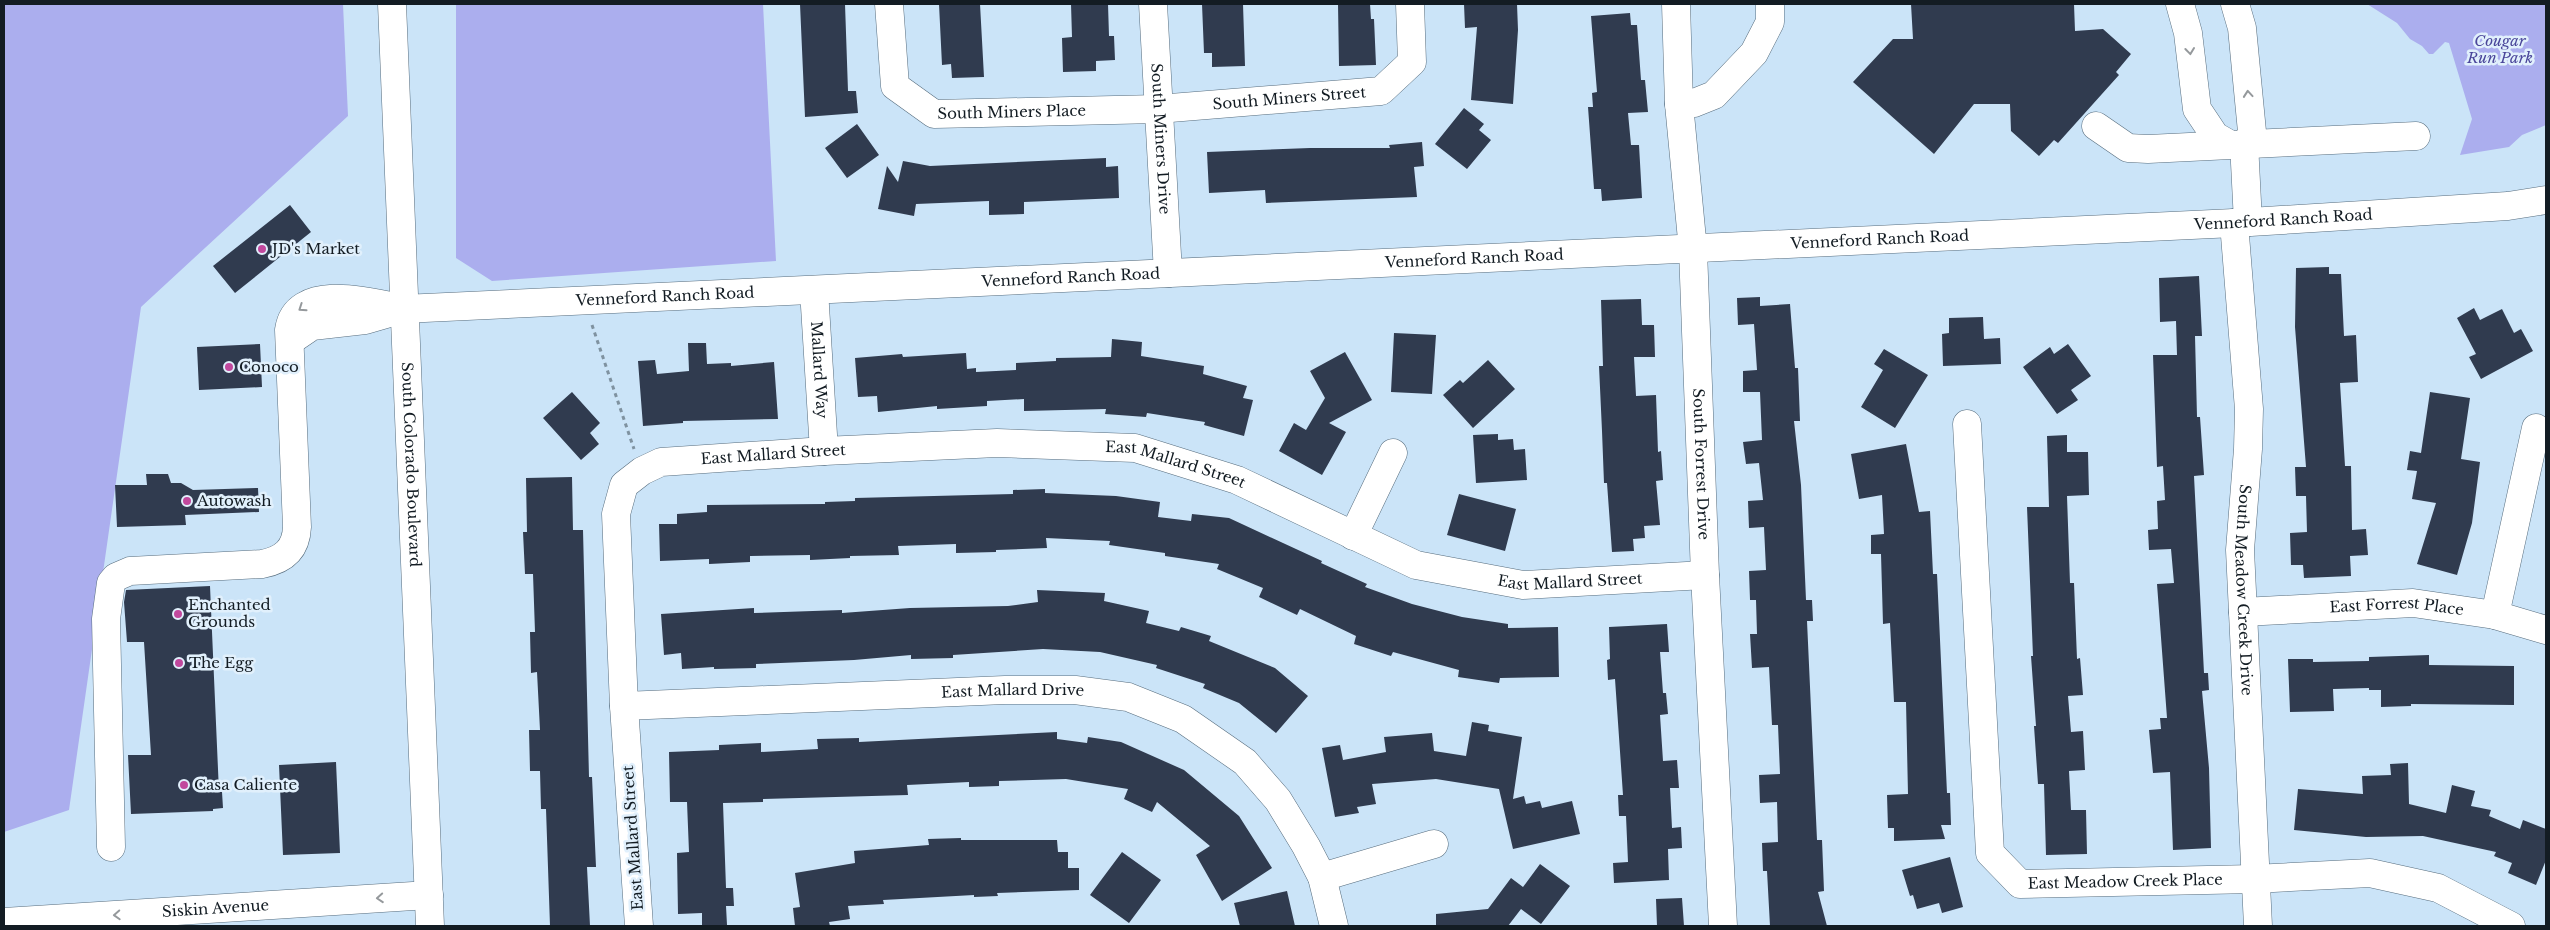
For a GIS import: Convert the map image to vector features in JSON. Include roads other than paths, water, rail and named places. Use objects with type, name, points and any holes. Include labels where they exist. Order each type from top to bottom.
[{"type":"street","name":"South Colorado Boulevard","points":[[392,4],[403,308],[430,926]]},
{"type":"street","name":"South Miners Place","points":[[889,4],[895,86],[934,114],[1158,109]]},
{"type":"street","name":"South Miners Drive","points":[[1153,4],[1168,273]]},
{"type":"street","name":"South Miners Street","points":[[1158,109],[1381,91],[1412,62],[1410,4]]},
{"type":"street","name":"South Forrest Drive","points":[[1676,4],[1680,104],[1692,250],[1705,576],[1723,926]]},
{"type":"street","points":[[1680,104],[1694,103],[1714,95],[1754,53],[1770,22],[1770,4]]},
{"type":"street","points":[[2180,4],[2188,33],[2197,109],[2215,136],[2242,143]]},
{"type":"street","name":"South Meadow Creek Drive","points":[[2236,4],[2242,28],[2241,222],[2249,409],[2240,550],[2254,879],[2258,926]]},
{"type":"street","points":[[2096,126],[2128,148],[2177,148],[2242,143],[2416,136]]},
{"type":"street","name":"Venneford Ranch Road","points":[[112,847],[106,639],[109,590],[116,577],[130,571],[262,564],[275,561],[290,551],[296,540],[297,527],[290,340],[312,326],[365,320],[403,308],[1692,250],[2241,222],[2508,206],[2546,200]]},
{"type":"street","name":"Mallard Way","points":[[814,290],[824,450]]},
{"type":"street","name":"East Meadow Creek Place","points":[[1967,424],[1990,853],[2020,884],[2254,879],[2370,873],[2438,888],[2510,926]]},
{"type":"street","points":[[2495,615],[2536,428]]},
{"type":"street","name":"East Mallard Street","points":[[639,926],[624,706],[616,514],[624,485],[642,471],[661,462],[824,450],[997,443],[1135,448],[1237,480],[1416,565],[1523,585],[1705,576]]},
{"type":"street","points":[[1353,536],[1393,453]]},
{"type":"street","name":"East Forrest Place","points":[[2243,612],[2413,602],[2495,615],[2546,630]]},
{"type":"street","name":"East Mallard Drive","points":[[624,706],[1005,690],[1075,690],[1128,697],[1183,718],[1245,762],[1278,800],[1306,846],[1322,877],[1334,926]]},
{"type":"street","points":[[1322,877],[1434,844]]},
{"type":"street","name":"Siskin Avenue","points":[[4,922],[429,895]]},
{"type":"place","name":"JD's Market","points":[[262,249]]},
{"type":"place","name":"Conoco","points":[[229,367]]},
{"type":"place","name":"Autowash","points":[[187,501]]},
{"type":"place","name":"Enchanted Grounds","points":[[178,614]]},
{"type":"place","name":"The Egg","points":[[179,663]]},
{"type":"place","name":"Casa Caliente","points":[[184,785]]},
{"type":"park label","name":"Cougar Run Park","points":[[2500,50]]}]
